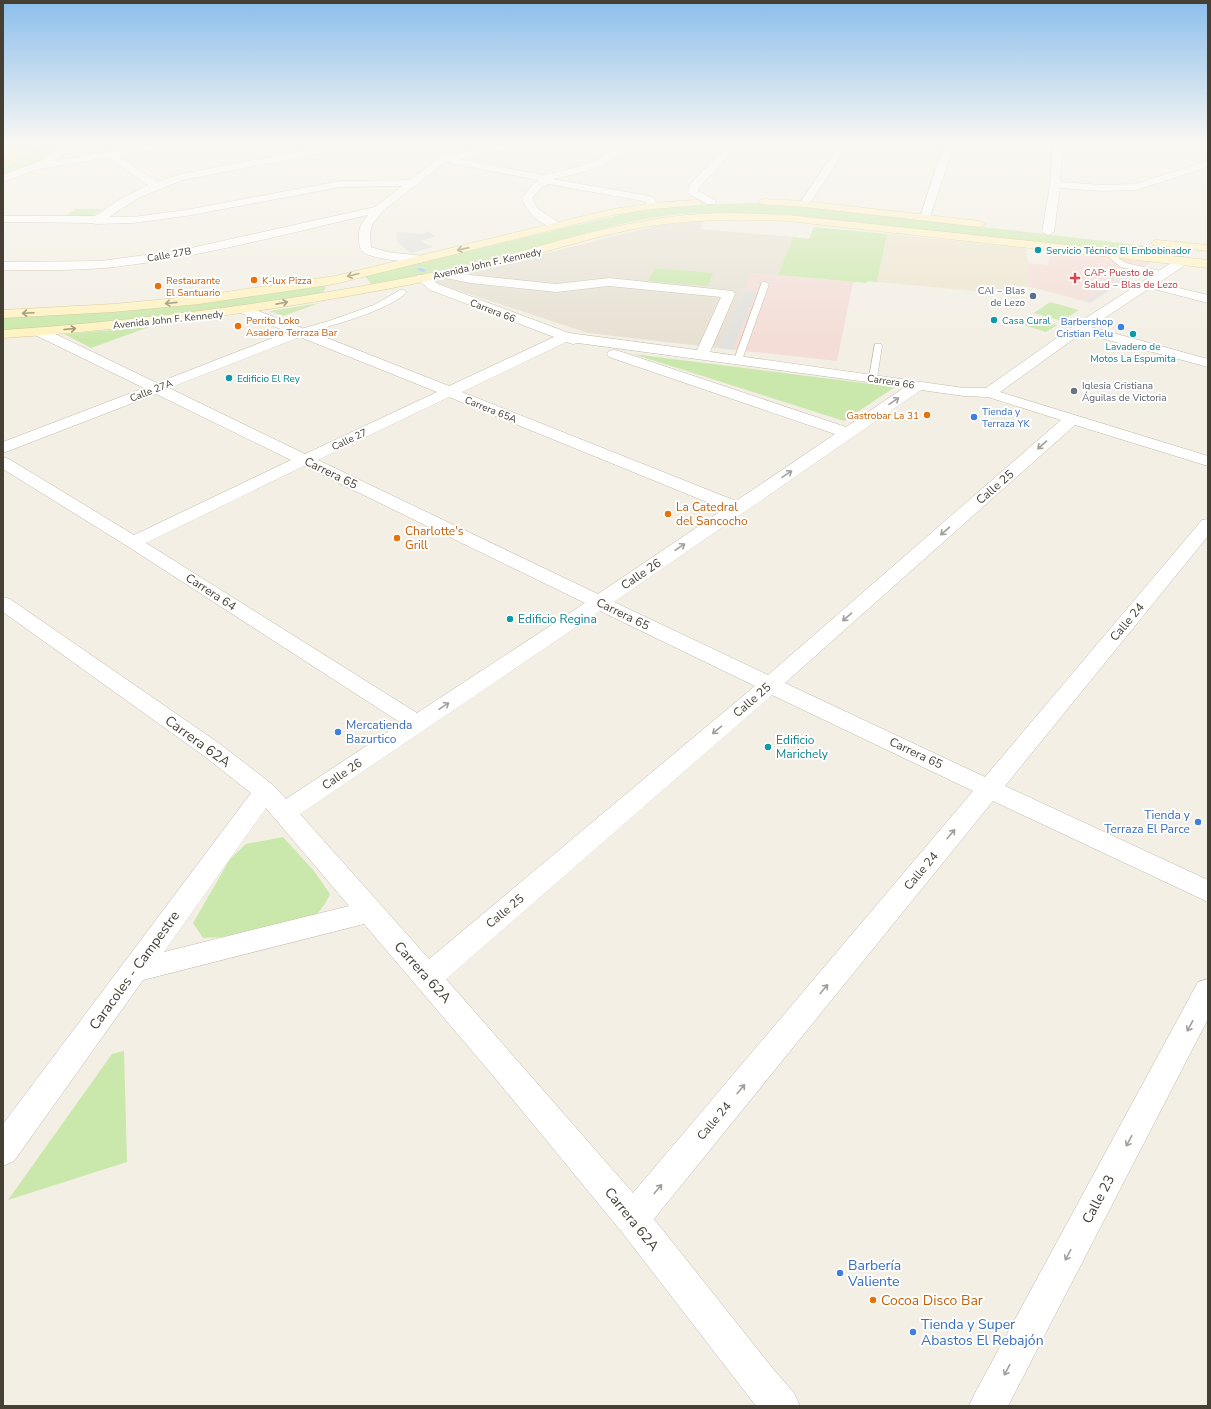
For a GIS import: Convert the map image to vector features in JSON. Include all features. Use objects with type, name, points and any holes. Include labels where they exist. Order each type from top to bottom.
[{"type":"street","points":[[96,221],[110,210]]},
{"type":"street","points":[[3,219],[96,221],[134,220],[197,210]]},
{"type":"street","name":"Calle 27B","points":[[3,266],[95,264],[136,260],[224,244],[376,210]]},
{"type":"street","points":[[378,210],[368,222],[364,233],[365,246],[367,249],[385,255],[419,259]]},
{"type":"street","points":[[533,210],[538,215],[555,225]]},
{"type":"street","name":"Avenida John F. Kennedy","points":[[3,314],[113,308],[199,300],[335,280],[555,225],[628,210]]},
{"type":"street","points":[[858,210],[994,225]]},
{"type":"street","points":[[925,217],[927,210]]},
{"type":"street","points":[[1049,210],[1044,231],[1059,233]]},
{"type":"street","name":"Avenida John F. Kennedy","points":[[3,334],[40,332],[246,310],[444,274],[506,260],[644,224],[713,216],[788,218],[1112,254],[1189,256],[1208,264]]},
{"type":"street","points":[[1144,242],[1207,248]]},
{"type":"street","points":[[989,393],[1080,328],[1189,256],[1207,248]]},
{"type":"street","points":[[444,274],[471,279],[556,288],[609,282],[729,294],[701,356]]},
{"type":"street","name":"Carrera 66","points":[[419,279],[434,287],[566,337],[847,433]]},
{"type":"street","points":[[335,280],[345,292]]},
{"type":"street","points":[[1148,284],[1208,299]]},
{"type":"street","name":"Carrera 65A","points":[[246,310],[737,508]]},
{"type":"street","points":[[1080,328],[1208,363]]},
{"type":"street","name":"Carrera 65","points":[[40,332],[770,685],[990,787],[1208,892]]},
{"type":"street","name":"Calle 27A","points":[[3,448],[300,332]]},
{"type":"street","name":"Carrera 66","points":[[566,337],[873,378],[964,392],[989,393],[1208,461]]},
{"type":"street","name":"Calle 27","points":[[133,542],[566,337]]},
{"type":"street","name":"Calle 26","points":[[283,813],[600,602],[918,385]]},
{"type":"street","name":"Calle 25","points":[[428,977],[770,685],[1072,420]]},
{"type":"street","name":"Carrera 64","points":[[3,462],[133,542],[417,724]]},
{"type":"street","name":"Calle 24","points":[[633,1219],[1208,524]]},
{"type":"street","name":"Carrera 62A","points":[[3,603],[212,750],[265,791],[369,912],[428,977],[633,1219],[761,1383],[781,1406]]},
{"type":"street","name":"Caracoles - Campestre","points":[[3,1150],[265,791]]},
{"type":"street","points":[[133,971],[369,912]]},
{"type":"street","name":"Calle 23","points":[[988,1406],[1208,991]]},
{"type":"lane","points":[[1112,254],[1113,258],[1124,265],[1162,274]]},
{"type":"lane","points":[[738,360],[765,284]]},
{"type":"lane","points":[[300,332],[332,323],[377,307],[403,292]]},
{"type":"lane","points":[[873,378],[876,371],[878,346]]},
{"type":"shaded area","points":[[705,218],[700,229],[793,237],[778,275],[751,273],[718,348],[588,333],[432,282],[643,229]]},
{"type":"shaded area","points":[[426,231],[436,236],[421,241],[433,247],[411,253],[397,242],[396,232],[423,234]]},
{"type":"shaded area","points":[[887,234],[1026,248],[1031,287],[1009,285],[1010,294],[877,282]]},
{"type":"shaded area","name":"CAP: Puesto de Salud ‒ Blas de Lezo","points":[[1050,251],[1110,258],[1120,261],[1122,259],[1151,262],[1142,268],[1135,269],[1084,301],[1031,287],[1027,263],[1048,265]]},
{"type":"shaded area","points":[[1135,269],[1140,270],[1090,303],[1084,301]]},
{"type":"shaded area","points":[[751,273],[853,282],[837,361],[718,348]]},
{"type":"shaded area","points":[[744,290],[756,291],[732,350],[718,348]]},
{"type":"green space","points":[[74,210],[101,210],[91,217],[63,218]]},
{"type":"green space","points":[[832,210],[1172,249],[1185,252],[1184,257],[1179,258],[792,216],[712,213],[680,214],[626,223],[443,270],[372,285],[365,276],[637,211]]},
{"type":"green space","points":[[814,227],[887,234],[877,282],[868,281],[866,283],[778,275],[793,237],[809,239]]},
{"type":"green space","points":[[655,268],[713,273],[708,286],[648,281]]},
{"type":"green space","points":[[321,286],[326,287],[321,293],[285,300],[80,326],[3,330],[3,317]]},
{"type":"green space","points":[[1050,302],[1079,310],[1062,321],[1034,313]]},
{"type":"green space","points":[[320,303],[283,316],[270,311]]},
{"type":"green space","points":[[1028,317],[1057,325],[1046,332],[1017,323]]},
{"type":"green space","points":[[149,327],[91,348],[64,334]]},
{"type":"green space","points":[[633,354],[895,387],[844,421]]},
{"type":"green space","points":[[283,837],[314,871],[330,894],[325,904],[314,918],[241,936],[203,938],[193,923],[230,859],[246,844]]},
{"type":"green space","points":[[124,1051],[127,1162],[8,1200],[112,1054]]},
{"type":"waterway","points":[[420,269],[424,271]]},
{"type":"place","name":"Servicio Técnico El Embobinador","points":[[1038,250]]},
{"type":"place","name":"CAP: Puesto de Salud ‒ Blas de Lezo","points":[[1075,278]]},
{"type":"place","name":"K-lux Pizza","points":[[254,280]]},
{"type":"place","name":"Restaurante El Santuario","points":[[158,286]]},
{"type":"place","name":"CAI ‒ Blas de Lezo","points":[[1033,296]]},
{"type":"place","name":"Casa Cural","points":[[994,320]]},
{"type":"place","name":"Perrito Loko Asadero Terraza Bar","points":[[238,326]]},
{"type":"place","name":"Barbershop Cristian Pelu","points":[[1121,327]]},
{"type":"place","name":"Lavadero de Motos La Espumita","points":[[1133,334]]},
{"type":"place","name":"Edificio El Rey","points":[[229,378]]},
{"type":"place","name":"Iglesia Cristiana Águilas de Victoria","points":[[1074,391]]},
{"type":"place","name":"Gastrobar La 31","points":[[927,415]]},
{"type":"place","name":"Tienda y Terraza YK","points":[[974,417]]},
{"type":"place","name":"La Catedral del Sancocho","points":[[668,514]]},
{"type":"place","name":"Charlotte's Grill","points":[[397,538]]},
{"type":"place","name":"Edificio Regina","points":[[510,619]]},
{"type":"place","name":"Mercatienda Bazurtico","points":[[338,732]]},
{"type":"place","name":"Edificio Marichely","points":[[768,747]]},
{"type":"place","name":"Tienda y Terraza El Parce","points":[[1198,822]]},
{"type":"place","name":"Barbería Valiente","points":[[840,1273]]},
{"type":"place","name":"Cocoa Disco Bar","points":[[873,1300]]},
{"type":"place","name":"Tienda y Super Abastos El Rebajón","points":[[913,1332]]}]
